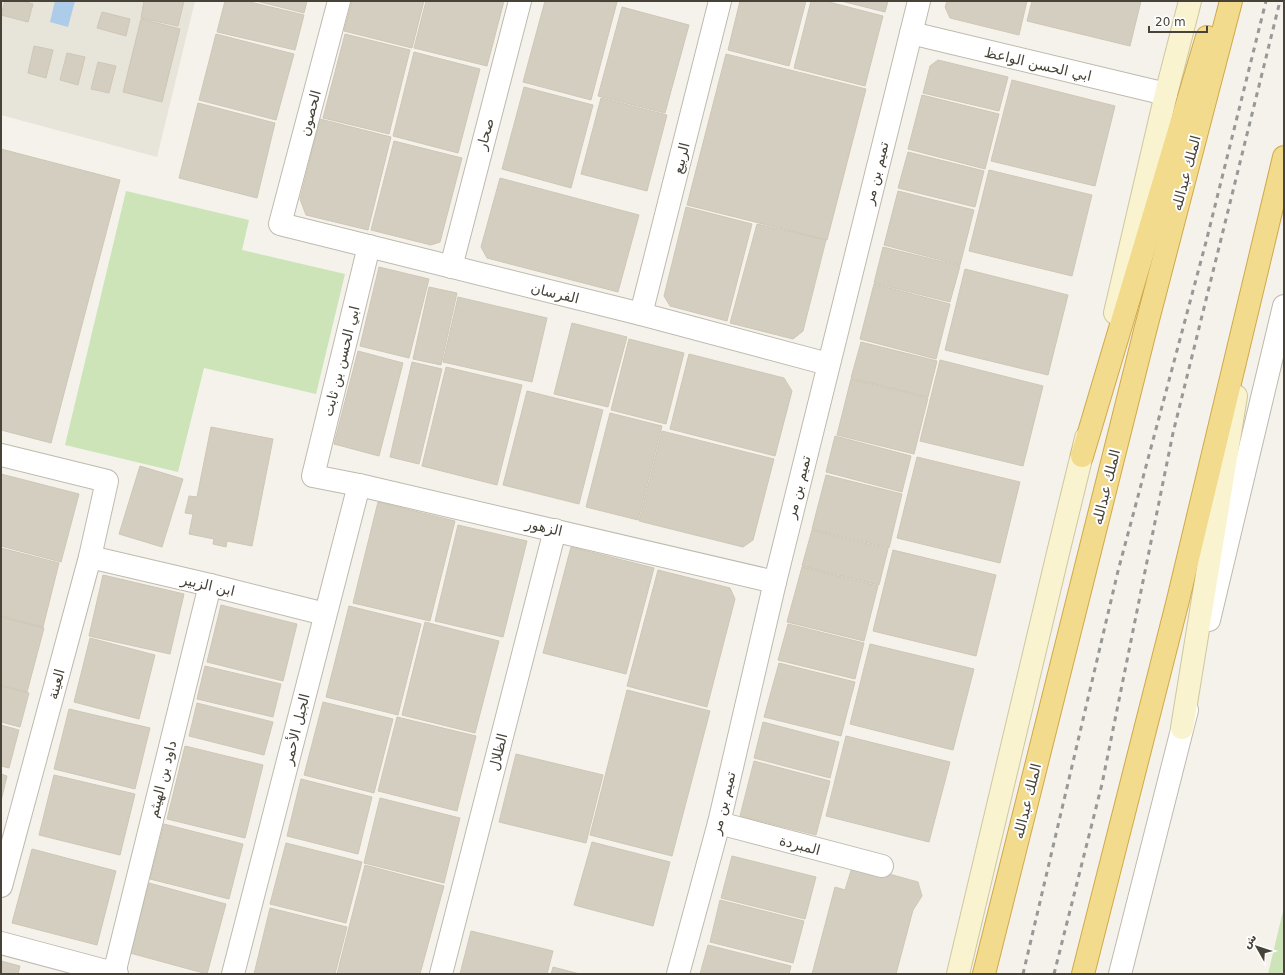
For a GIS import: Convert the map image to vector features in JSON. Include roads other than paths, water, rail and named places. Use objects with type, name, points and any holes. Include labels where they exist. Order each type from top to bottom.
[{"type":"highway","points":[[1082,456],[1218,1]]},
{"type":"highway","name":"الملك عبدالله","points":[[984,974],[1143,339],[1231,1]]},
{"type":"highway","points":[[1083,974],[1178,600],[1284,157]]},
{"type":"main road","points":[[958,974],[1082,456],[1166,94],[1190,1]]},
{"type":"main road","points":[[1182,728],[1254,281]]},
{"type":"street","name":"الحصون","points":[[280,224],[339,1]]},
{"type":"street","name":"صحار","points":[[451,267],[520,1]]},
{"type":"street","name":"الربيع","points":[[641,314],[720,1]]},
{"type":"street","name":"تميم بن مر","points":[[678,974],[719,823],[828,364],[919,1]]},
{"type":"street","name":"ابي الحسن الواعظ","points":[[911,33],[1166,94]]},
{"type":"street","name":"الفرسان","points":[[280,224],[641,314],[828,364]]},
{"type":"street","name":"ابي الحسن بن ثابت","points":[[313,476],[369,246]]},
{"type":"street","points":[[1120,974],[1182,728],[1284,306]]},
{"type":"street","name":"العينة","points":[[1,455],[107,481],[90,557],[1,886]]},
{"type":"street","name":"الزهور","points":[[313,476],[359,485],[775,582]]},
{"type":"street","name":"الجبل الأحمر","points":[[233,974],[359,485]]},
{"type":"street","name":"الظلال","points":[[441,974],[555,530]]},
{"type":"street","name":"ابن الزبير","points":[[90,557],[325,614]]},
{"type":"street","name":"داود بن الهيثم","points":[[115,974],[210,585]]},
{"type":"street","name":"المبردة","points":[[719,823],[882,866]]},
{"type":"street","points":[[1,943],[115,974]]},
{"type":"water","points":[[55,1],[75,1],[68,27],[50,22]]},
{"type":"railway","points":[[1023,974],[1118,571],[1206,242],[1266,1]]},
{"type":"railway","points":[[1054,974],[1102,784],[1173,433],[1280,1]]}]
